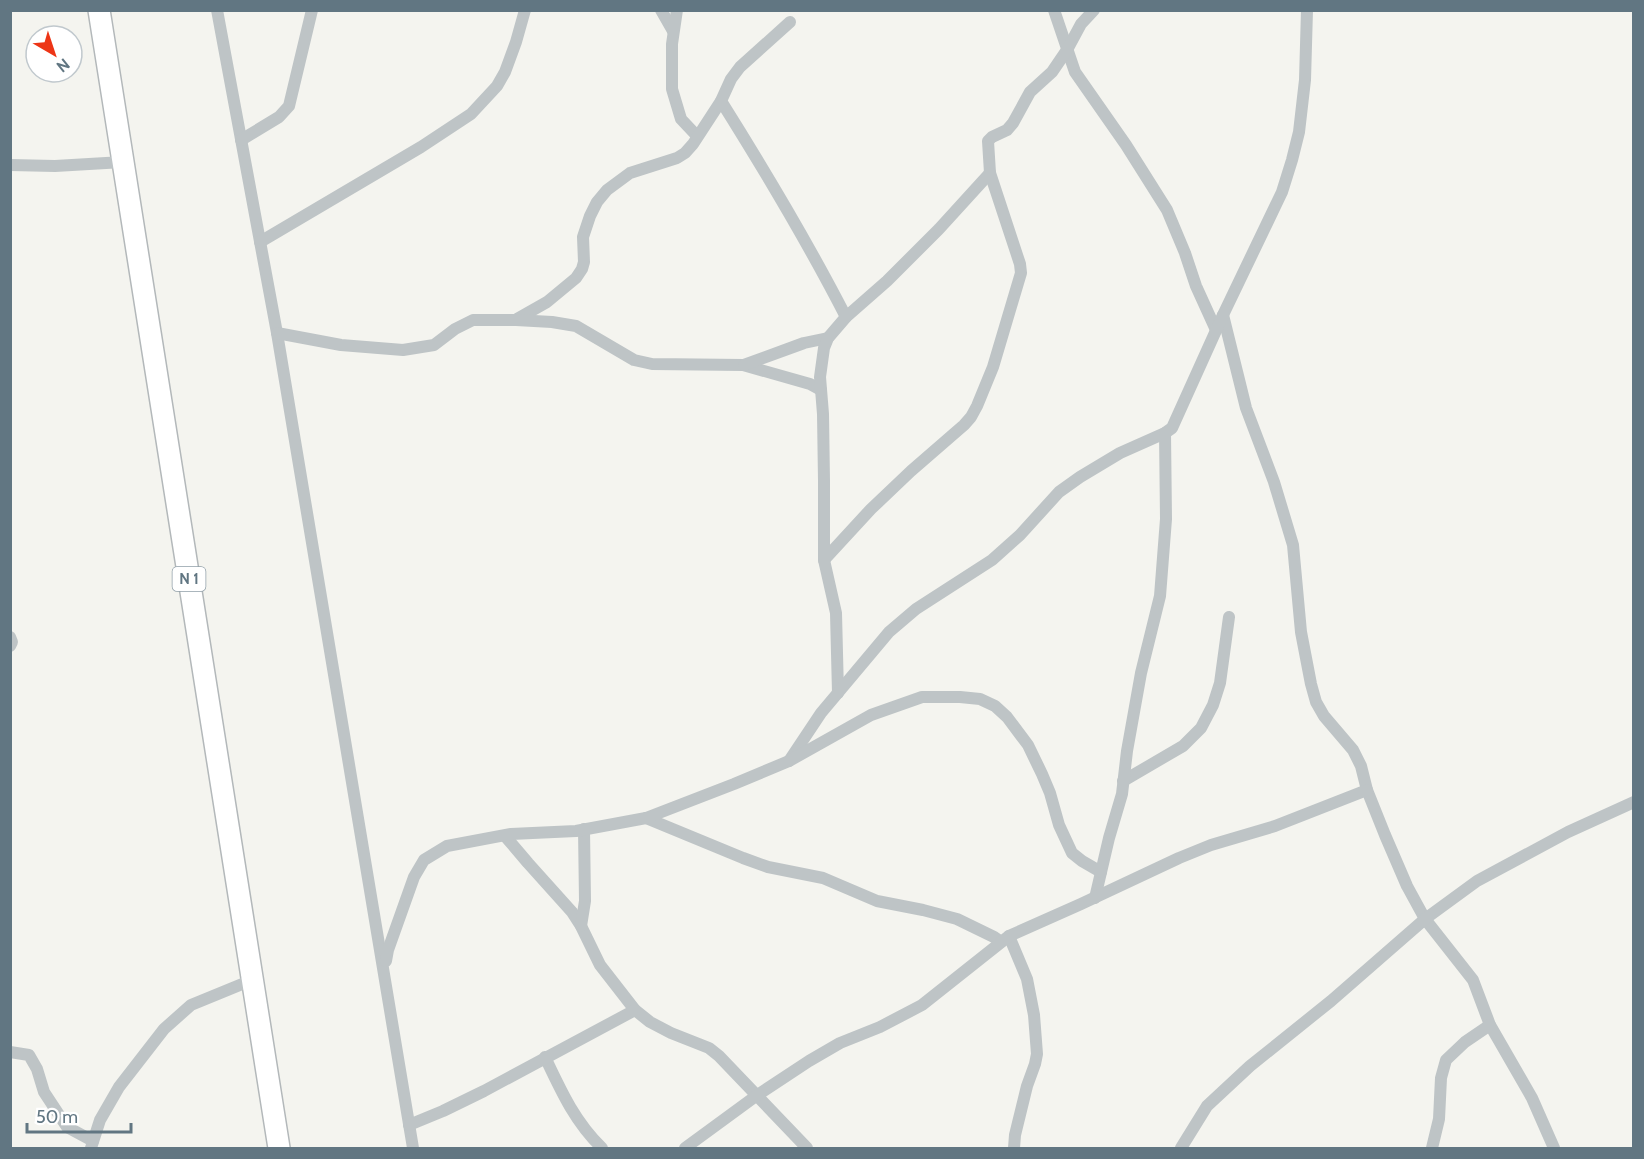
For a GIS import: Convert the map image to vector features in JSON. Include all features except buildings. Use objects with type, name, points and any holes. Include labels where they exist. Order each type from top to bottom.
[{"type":"highway","name":"N 1","points":[[99,10],[279,1149]]},
{"type":"street","points":[[217,10],[277,333],[413,1149]]},
{"type":"street","points":[[241,140],[279,117],[289,106],[312,10]]},
{"type":"street","points":[[260,242],[421,147],[471,114],[497,86],[505,72],[525,10]]},
{"type":"street","points":[[661,10],[673,31]]},
{"type":"street","points":[[677,10],[673,31],[672,89],[681,119],[698,136]]},
{"type":"street","points":[[1054,10],[1075,72],[1126,145],[1167,210],[1196,286],[1216,330]]},
{"type":"street","points":[[824,560],[871,509],[964,425],[977,406],[993,367],[1021,273],[990,173],[989,139],[1007,130],[1013,123],[1030,92],[1052,72],[1081,24],[1094,10]]},
{"type":"street","points":[[789,760],[821,713],[889,632],[916,609],[992,560],[1020,535],[1059,492],[1120,453],[1172,428],[1282,192],[1299,132],[1305,80],[1307,10]]},
{"type":"street","points":[[516,320],[547,302],[576,278],[584,262],[583,237],[590,216],[597,202],[607,190],[630,173],[677,158],[685,153],[721,101],[731,79],[740,67],[790,22]]},
{"type":"street","points":[[721,101],[829,284],[846,317]]},
{"type":"street","points":[[10,165],[55,166],[123,162]]},
{"type":"street","points":[[838,693],[836,613],[824,560],[820,377],[824,348],[828,338],[846,317],[887,281],[932,236],[990,173]]},
{"type":"street","points":[[1223,315],[1246,408],[1274,483],[1293,545],[1301,632],[1316,702],[1324,716],[1353,750],[1407,886],[1425,919],[1473,980],[1490,1025],[1532,1098],[1554,1149]]},
{"type":"street","points":[[277,333],[341,345],[403,350],[434,345],[455,329],[473,320],[552,322],[576,326],[634,360],[652,364],[743,365],[810,384],[820,390]]},
{"type":"street","points":[[743,365],[804,343],[828,338]]},
{"type":"street","points":[[1095,898],[1122,794],[1141,673],[1160,596],[1166,519],[1165,433]]},
{"type":"street","points":[[1123,780],[1183,746],[1201,728],[1213,705],[1220,682],[1229,617]]},
{"type":"street","points":[[10,638],[12,642],[10,646]]},
{"type":"street","points":[[384,971],[388,950],[414,877],[424,860],[447,846],[505,836],[584,830],[646,818],[789,760],[871,715],[922,698],[947,696],[980,699],[995,706],[1007,717],[1028,745],[1050,793],[1059,825],[1072,853],[1101,873]]},
{"type":"street","points":[[685,1149],[756,1096],[840,1043],[879,1027],[922,1005],[1005,939],[1179,858],[1211,845],[1275,826],[1368,790]]},
{"type":"street","points":[[1180,1149],[1207,1106],[1250,1066],[1425,919],[1477,881],[1568,832],[1634,802]]},
{"type":"street","points":[[646,818],[768,867],[823,878],[877,901],[957,919],[994,937],[1005,939]]},
{"type":"street","points":[[581,926],[585,901],[584,830]]},
{"type":"street","points":[[505,836],[572,912],[600,965],[635,1010],[650,1022],[709,1048],[719,1056],[807,1149]]},
{"type":"street","points":[[1005,939],[1027,979],[1034,1015],[1037,1054],[1017,1125],[1014,1149]]},
{"type":"street","points":[[10,1052],[29,1055],[33,1059],[44,1092],[67,1127],[92,1145],[100,1120],[119,1087],[164,1029],[191,1005],[252,980]]},
{"type":"street","points":[[409,1125],[484,1091],[635,1010]]},
{"type":"street","points":[[1432,1149],[1439,1119],[1441,1078],[1446,1060],[1465,1041],[1490,1025]]},
{"type":"street","points":[[545,1057],[570,1109],[591,1138],[603,1149]]}]
